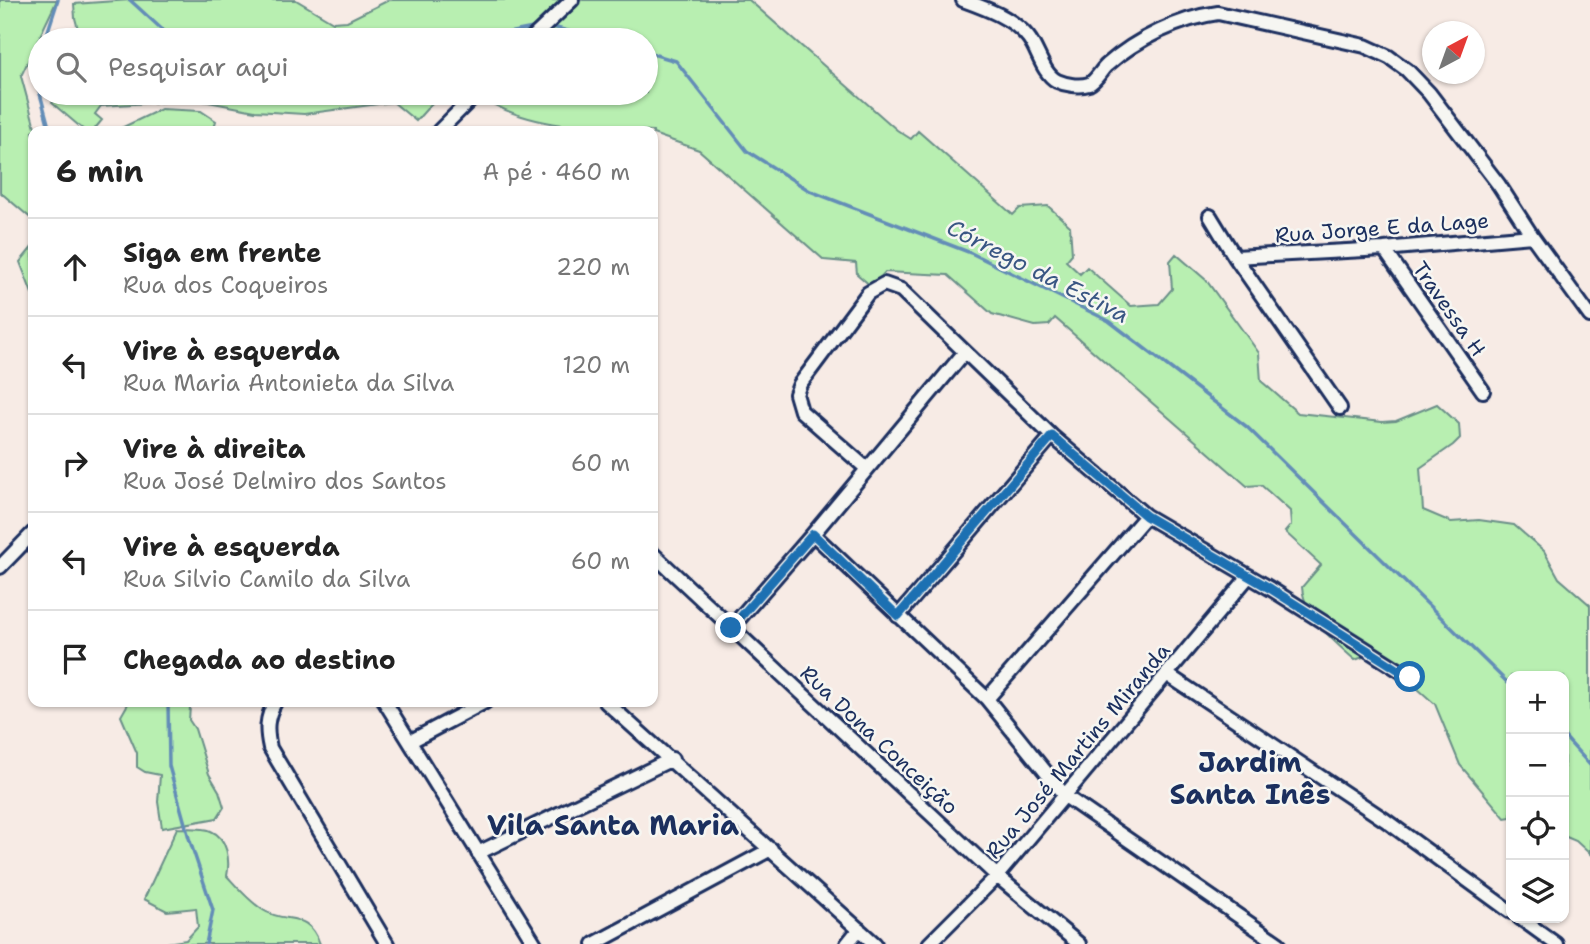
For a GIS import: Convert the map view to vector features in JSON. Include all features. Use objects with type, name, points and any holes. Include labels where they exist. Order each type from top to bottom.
[{"type":"street","points":[[543,28],[572,0]]},
{"type":"street","points":[[963,0],[1004,18],[1026,33],[1055,80],[1075,86],[1090,83],[1108,64],[1137,44],[1196,16],[1218,13],[1365,46],[1389,57],[1407,70],[1429,93],[1499,185],[1590,316]]},
{"type":"street","points":[[444,126],[465,105]]},
{"type":"street","points":[[1210,216],[1235,257],[1340,408]]},
{"type":"street","name":"Rua Jorge E da Lage","points":[[1235,257],[1384,249],[1532,236]]},
{"type":"street","name":"Travessa H","points":[[1384,249],[1483,391]]},
{"type":"street","points":[[866,468],[801,411],[796,394],[800,384],[868,293],[884,284],[901,290],[1052,436],[1146,516],[1249,576],[1410,677]]},
{"type":"street","points":[[731,628],[964,353]]},
{"type":"street","points":[[898,616],[1052,436]]},
{"type":"street","points":[[987,699],[1146,516]]},
{"type":"street","points":[[813,534],[987,699],[1065,796],[1279,944]]},
{"type":"street","points":[[0,567],[28,538]]},
{"type":"street","name":"Rua Dona Conceição","points":[[658,557],[997,876],[1079,944]]},
{"type":"street","name":"Rua José Martins Miranda","points":[[929,944],[997,876],[1249,576]]},
{"type":"street","points":[[1168,675],[1385,820],[1506,908]]},
{"type":"street","points":[[272,707],[267,715],[270,748],[387,944]]},
{"type":"street","points":[[388,707],[535,944]]},
{"type":"street","points":[[411,741],[476,707]]},
{"type":"street","points":[[612,707],[875,944]]},
{"type":"street","points":[[478,853],[672,759]]},
{"type":"street","points":[[594,944],[771,849]]},
{"type":"street","points":[[1527,923],[1556,944]]},
{"type":"street","points":[[847,944],[859,929]]},
{"type":"green space","points":[[0,0],[57,0],[44,28],[28,28],[28,61],[21,76],[35,126],[28,126],[28,216],[0,192]]},
{"type":"green space","points":[[130,0],[296,0],[333,22],[347,21],[389,0],[749,0],[897,130],[911,139],[918,131],[1013,215],[1020,208],[1048,206],[1070,226],[1072,254],[1066,261],[1080,274],[1087,267],[1131,306],[1159,304],[1172,289],[1170,261],[1176,254],[1206,280],[1259,353],[1261,381],[1298,413],[1382,422],[1396,421],[1437,404],[1459,424],[1460,438],[1420,468],[1423,510],[1451,522],[1479,520],[1514,525],[1544,551],[1559,578],[1590,605],[1590,854],[1569,838],[1569,671],[1506,671],[1505,818],[1460,765],[1435,704],[1376,652],[1355,660],[1314,618],[1304,598],[1302,587],[1321,565],[1285,532],[1291,525],[1290,511],[1261,485],[1247,486],[1055,318],[1049,325],[1035,326],[992,314],[948,275],[885,272],[872,287],[857,274],[856,263],[824,260],[699,150],[658,136],[658,126],[560,125],[536,120],[496,105],[658,105],[658,28],[78,28],[74,4]]},
{"type":"green space","points":[[54,105],[117,105],[101,106],[95,114],[102,120],[97,126],[79,126]]},
{"type":"green space","points":[[224,105],[371,105],[304,114],[255,111]]},
{"type":"green space","points":[[397,105],[430,105],[416,121]]},
{"type":"green space","points":[[161,109],[201,111],[216,121],[214,126],[125,126]]},
{"type":"green space","points":[[28,252],[28,283],[20,262]]},
{"type":"green space","points":[[126,707],[190,707],[189,720],[195,729],[209,774],[224,807],[217,818],[162,828],[158,802],[160,775],[137,767],[137,753],[121,716]]},
{"type":"green space","points":[[177,828],[204,829],[217,834],[226,850],[227,876],[240,890],[263,910],[309,926],[320,944],[160,944],[186,940],[198,927],[196,908],[167,911],[144,899]]},
{"type":"waterway","points":[[49,28],[58,0]]},
{"type":"waterway","name":"Córrego da Estiva","points":[[130,0],[160,28]]},
{"type":"waterway","name":"Córrego da Estiva","points":[[549,26],[556,28]]},
{"type":"waterway","name":"Córrego da Estiva","points":[[533,28],[538,27]]},
{"type":"waterway","name":"Córrego da Estiva","points":[[658,56],[676,61],[747,151],[810,191],[971,253],[1109,321],[1247,427],[1506,681]]},
{"type":"waterway","points":[[43,105],[49,126]]},
{"type":"waterway","points":[[168,707],[169,766],[213,910],[206,944]]},
{"type":"waterway","name":"Córrego da Estiva","points":[[1569,742],[1590,765]]},
{"type":"district","name":"Jardim Santa Inês","points":[[1250,778]]},
{"type":"district","name":"Vila Santa Maria","points":[[613,825]]},
{"type":"route","points":[[731,628],[813,534],[898,616],[1052,436],[1146,516],[1271,589],[1410,677]]}]
